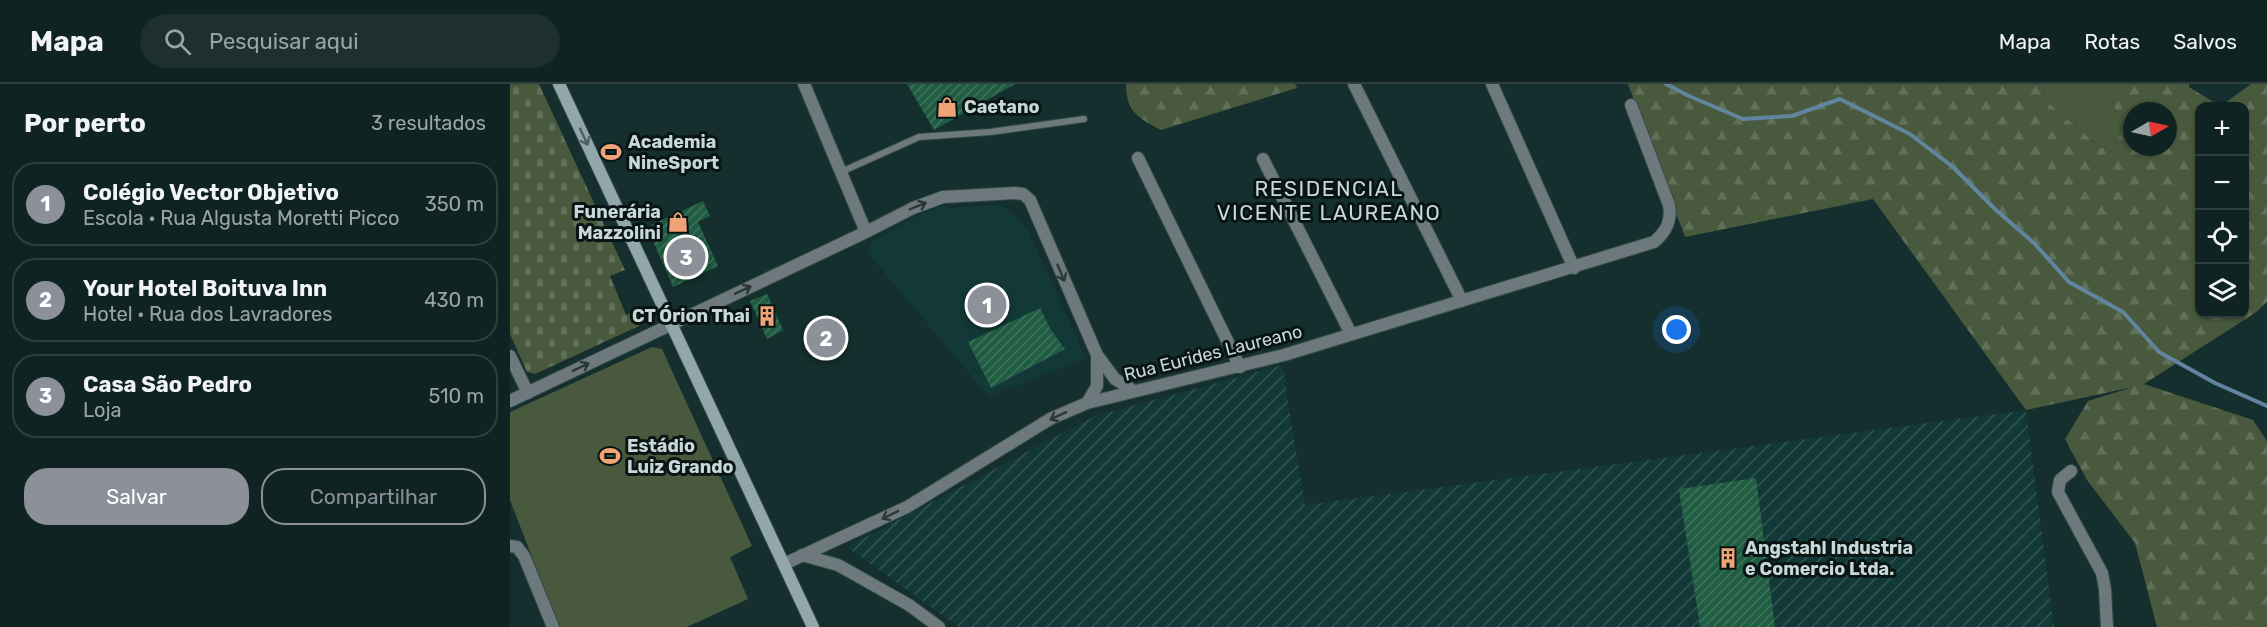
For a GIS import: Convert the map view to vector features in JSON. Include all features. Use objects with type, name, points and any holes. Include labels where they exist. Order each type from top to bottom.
[{"type":"main road","points":[[559,84],[813,627]]},
{"type":"street","points":[[804,84],[866,232]]},
{"type":"street","points":[[1354,84],[1461,301]]},
{"type":"street","points":[[1492,84],[1574,268]]},
{"type":"street","name":"Rua Eurides Laureano","points":[[784,564],[907,507],[1050,419],[1087,403],[1240,367],[1654,242],[1668,225],[1670,218],[1668,199],[1631,105]]},
{"type":"street","points":[[1138,158],[1240,367]]},
{"type":"street","points":[[1263,159],[1351,334]]},
{"type":"street","points":[[510,401],[914,207],[947,195],[1015,193],[1030,200],[1097,355],[1115,378],[1134,391]]},
{"type":"street","points":[[1087,403],[1097,386],[1097,355]]},
{"type":"street","points":[[510,356],[528,393]]},
{"type":"street","points":[[2071,471],[2060,480],[2058,492],[2102,573],[2107,627]]},
{"type":"street","points":[[513,546],[524,556],[553,627]]},
{"type":"street","points":[[802,555],[838,565],[909,605],[939,627]]},
{"type":"lane","points":[[841,172],[919,137],[990,132],[1084,119]]},
{"type":"shaded area","points":[[998,204],[1014,214],[1029,233],[1086,358],[989,397],[867,252],[872,242],[915,217],[943,205],[952,208]]},
{"type":"shaded area","points":[[1282,365],[1305,505],[2026,410],[2054,627],[959,627],[847,547],[1095,416]]},
{"type":"green space","points":[[510,84],[539,84],[625,270],[610,276],[626,315],[640,309],[648,315],[639,326],[535,374],[527,372],[510,334]]},
{"type":"green space","points":[[1126,84],[1295,84],[1297,88],[1161,130],[1135,113],[1128,101]]},
{"type":"green space","points":[[1628,84],[2040,84],[2049,103],[2101,148],[2115,146],[2122,131],[2107,84],[2189,84],[2189,87],[2213,102],[2195,102],[2195,318],[2247,318],[2144,384],[2253,420],[2267,441],[2267,627],[2157,627],[2135,543],[2087,480],[2065,439],[2088,401],[2133,387],[2026,410],[1873,199],[1685,237]]},
{"type":"green space","points":[[2040,84],[2107,84],[2122,131],[2115,147],[2101,148],[2049,103]]},
{"type":"green space","points":[[2251,84],[2267,84],[2267,302],[2249,317],[2249,102],[2226,102]]},
{"type":"green space","name":"Estádio Luiz Grando","points":[[652,347],[662,349],[752,546],[730,557],[748,599],[687,627],[559,627],[510,500],[510,412]]},
{"type":"building","name":"Caetano","points":[[907,84],[1015,84],[934,130]]},
{"type":"building","points":[[703,201],[710,216],[698,222],[718,266],[673,287],[647,227]]},
{"type":"building","name":"CT Órion Thai","points":[[767,294],[783,330],[767,339],[750,301]]},
{"type":"building","points":[[1040,308],[1051,330],[1065,349],[991,388],[968,342]]},
{"type":"building","name":"Angstahl Industria e Comercio Ltda.","points":[[1756,478],[1775,627],[1700,627],[1679,489]]},
{"type":"waterway","points":[[1666,84],[1743,119],[1792,116],[1840,99],[1910,134],[1953,167],[1996,210],[2034,243],[2069,282],[2123,312],[2159,352],[2215,383],[2267,406]]},
{"type":"place","name":"Caetano","points":[[947,107]]},
{"type":"place","name":"Academia NineSport","points":[[611,152]]},
{"type":"place","name":"Funerária Mazzolini","points":[[678,222]]},
{"type":"place","name":"Casa São Pedro","points":[[686,257]]},
{"type":"place","name":"Colégio Vector Objetivo","points":[[987,305]]},
{"type":"place","name":"CT Órion Thai","points":[[767,316]]},
{"type":"place","name":"Your Hotel Boituva Inn","points":[[826,338]]},
{"type":"place","name":"Estádio Luiz Grando","points":[[610,456]]},
{"type":"place","name":"Angstahl Industria e Comercio Ltda.","points":[[1728,558]]},
{"type":"district","name":"RESIDENCIAL VICENTE LAUREANO","points":[[1329,201]]}]
